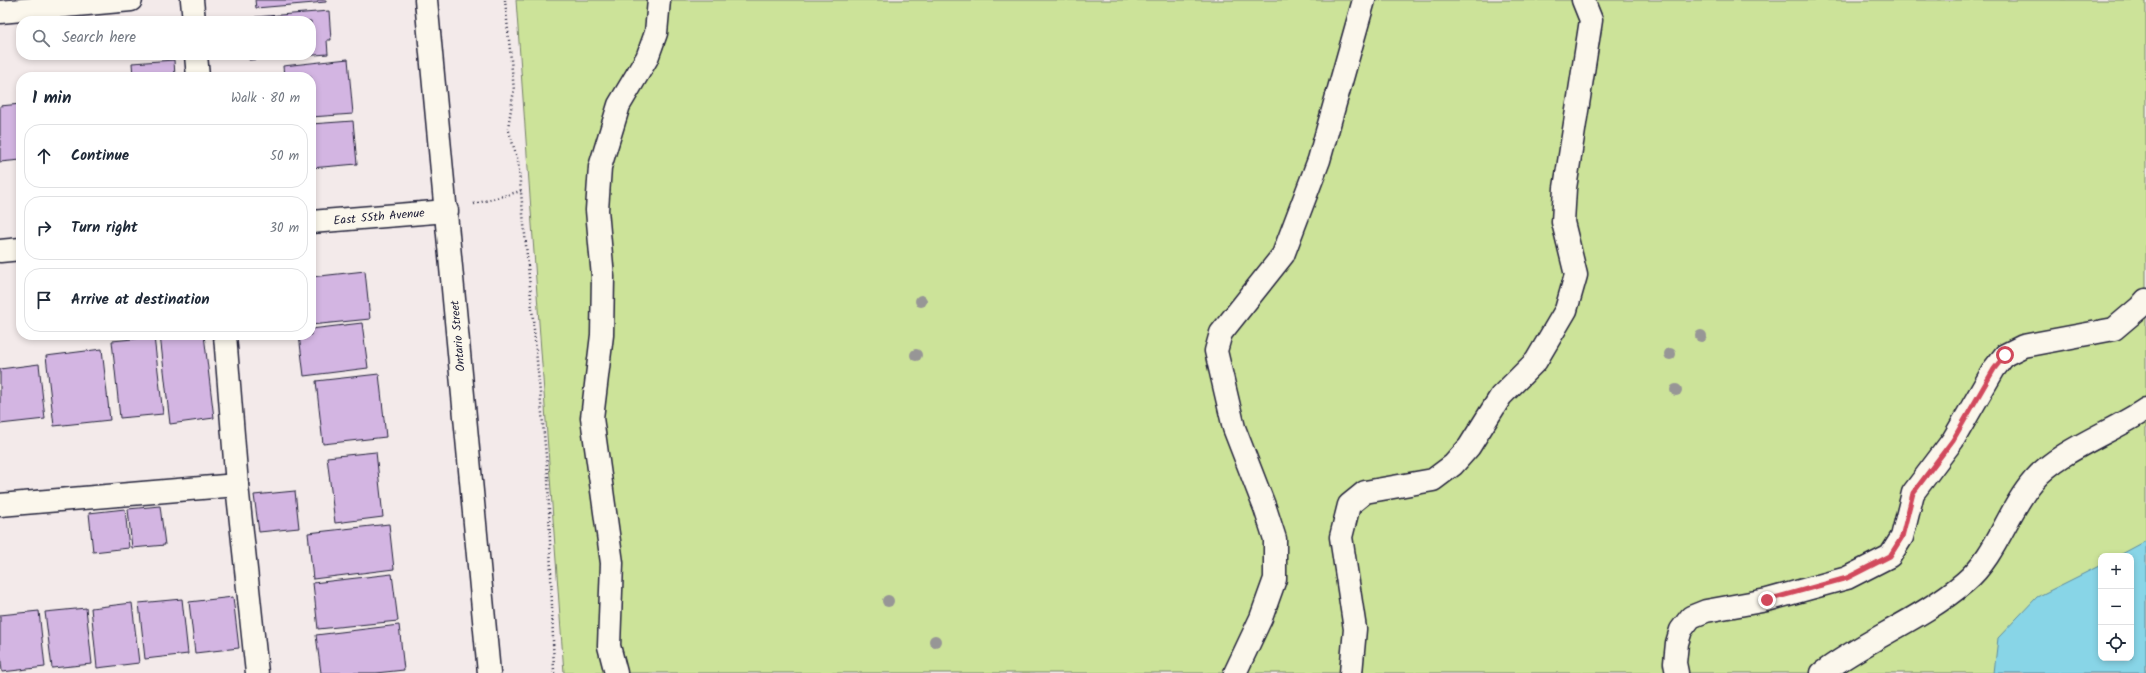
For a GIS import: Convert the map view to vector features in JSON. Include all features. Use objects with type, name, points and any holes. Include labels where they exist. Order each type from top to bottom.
[{"type":"street","points":[[0,12],[131,0]]},
{"type":"street","points":[[192,0],[194,16]]},
{"type":"street","name":"Ontario Street","points":[[426,0],[447,211],[489,673]]},
{"type":"street","points":[[616,673],[609,646],[612,563],[592,418],[602,328],[603,277],[597,210],[600,167],[619,105],[647,58],[656,33],[659,0]]},
{"type":"street","points":[[1235,673],[1261,618],[1275,579],[1275,539],[1265,508],[1234,428],[1216,351],[1221,333],[1282,255],[1319,160],[1364,0]]},
{"type":"street","points":[[1351,673],[1355,629],[1342,537],[1349,505],[1365,492],[1433,480],[1453,465],[1469,447],[1501,396],[1536,361],[1566,310],[1576,275],[1563,222],[1565,188],[1591,20],[1583,0]]},
{"type":"street","points":[[196,60],[198,72]]},
{"type":"street","name":"East 55th Avenue","points":[[316,222],[447,211]]},
{"type":"street","points":[[0,251],[16,249]]},
{"type":"street","points":[[1677,673],[1675,663],[1677,643],[1681,630],[1691,618],[1706,610],[1767,600],[1847,578],[1890,556],[1902,537],[1913,493],[1953,440],[1994,369],[2005,355],[2023,346],[2114,329],[2146,300]]},
{"type":"street","points":[[225,340],[236,485],[257,673]]},
{"type":"street","points":[[1822,673],[1872,640],[1941,600],[1966,582],[1982,564],[1999,539],[2021,498],[2034,479],[2057,460],[2146,409]]},
{"type":"street","points":[[0,505],[236,485]]},
{"type":"path","points":[[505,0],[514,90],[508,128],[518,160],[548,477],[554,673]]},
{"type":"path","points":[[447,211],[521,191]]},
{"type":"green space","points":[[516,0],[2146,0],[2146,673],[564,673]]},
{"type":"water","points":[[2146,541],[2146,673],[1994,673],[1998,638],[2037,597],[2098,566],[2098,661],[2134,661],[2134,553],[2124,553]]},
{"type":"building","points":[[255,0],[326,0],[326,2],[256,8]]},
{"type":"building","points":[[329,11],[331,40],[327,40],[328,54],[316,55],[316,16],[267,16]]},
{"type":"building","points":[[348,59],[353,114],[316,117],[316,72],[284,72],[283,66]]},
{"type":"building","points":[[174,60],[175,72],[133,72],[132,63]]},
{"type":"building","points":[[16,104],[16,160],[0,162],[0,106]]},
{"type":"building","points":[[353,121],[357,164],[316,168],[316,124]]},
{"type":"building","points":[[365,271],[370,319],[316,324],[316,276]]},
{"type":"building","points":[[362,323],[368,368],[304,376],[300,340],[316,340],[316,328]]},
{"type":"building","points":[[154,340],[163,414],[120,418],[112,341]]},
{"type":"building","points":[[161,340],[205,340],[214,418],[170,424]]},
{"type":"building","points":[[102,349],[110,420],[54,426],[46,356]]},
{"type":"building","points":[[39,364],[45,419],[0,424],[0,369]]},
{"type":"building","points":[[379,374],[386,437],[323,444],[316,381]]},
{"type":"building","points":[[376,452],[383,517],[335,523],[327,457]]},
{"type":"building","points":[[295,491],[299,528],[259,532],[254,495]]},
{"type":"building","points":[[160,506],[165,545],[132,548],[128,509]]},
{"type":"building","points":[[125,509],[129,548],[93,552],[89,513]]},
{"type":"building","points":[[389,524],[394,569],[313,579],[308,533]]},
{"type":"building","points":[[392,574],[398,621],[318,629],[313,583]]},
{"type":"building","points":[[233,597],[239,648],[195,653],[189,602]]},
{"type":"building","points":[[182,599],[188,654],[145,659],[139,603]]},
{"type":"building","points":[[132,603],[139,663],[97,668],[91,608]]},
{"type":"building","points":[[86,608],[92,664],[52,668],[45,612]]},
{"type":"building","points":[[39,611],[45,667],[2,672],[0,651],[0,615]]},
{"type":"building","points":[[399,625],[404,670],[376,673],[321,673],[316,635]]},
{"type":"route","points":[[1767,600],[1847,578],[1890,556],[1902,537],[1913,493],[1953,440],[1994,369],[2005,355]]}]
